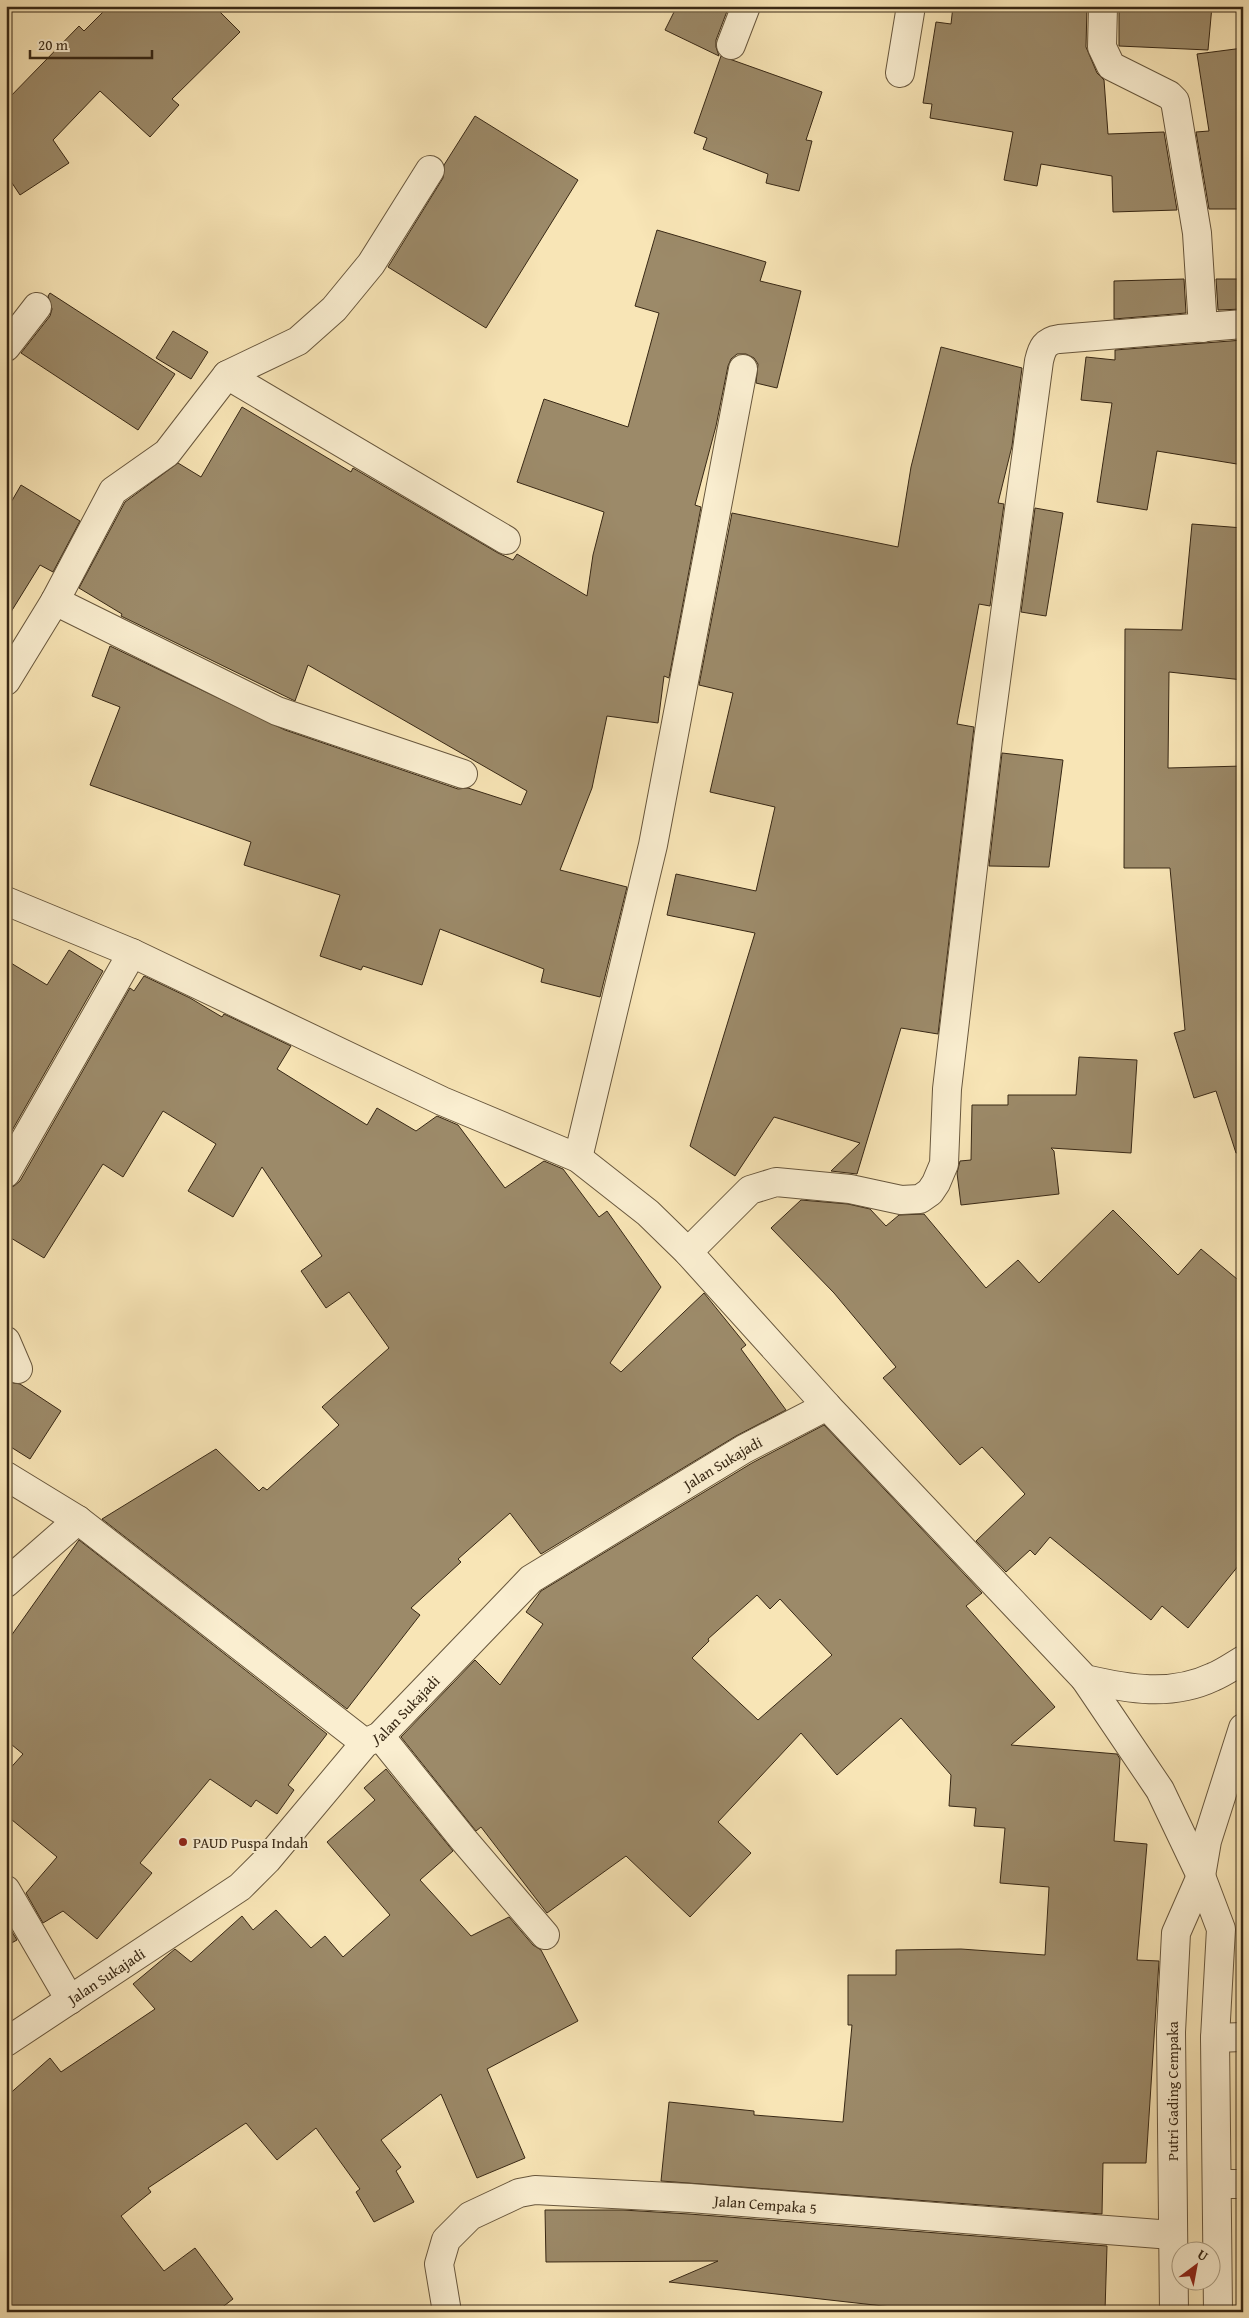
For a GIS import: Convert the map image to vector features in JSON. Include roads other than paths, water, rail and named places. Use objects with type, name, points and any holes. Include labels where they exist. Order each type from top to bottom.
[{"type":"street","points":[[731,45],[746,6]]},
{"type":"street","points":[[900,73],[911,6]]},
{"type":"street","points":[[1103,6],[1102,47],[1111,66],[1169,95],[1175,101],[1197,232],[1203,328]]},
{"type":"street","points":[[6,681],[55,601],[113,491],[167,453],[227,375],[298,341],[334,309],[371,264],[430,170]]},
{"type":"street","points":[[6,347],[37,307]]},
{"type":"street","points":[[688,1252],[750,1190],[763,1185],[776,1182],[850,1189],[901,1200],[920,1199],[930,1192],[936,1183],[944,1164],[947,1089],[988,740],[1039,361],[1043,347],[1046,343],[1059,338],[1243,324]]},
{"type":"street","points":[[578,1158],[653,845],[743,369]]},
{"type":"street","points":[[227,375],[506,540]]},
{"type":"street","points":[[55,601],[277,711],[463,774]]},
{"type":"street","points":[[6,901],[132,953],[418,1090],[578,1158],[648,1213],[688,1252],[828,1406],[1085,1679],[1146,1768],[1170,1808],[1201,1876],[1221,1929],[1215,2038],[1230,2184],[1218,2312]]},
{"type":"street","points":[[6,1174],[132,953]]},
{"type":"street","points":[[6,1341],[18,1369]]},
{"type":"street","name":"Jalan Sukajadi","points":[[6,2042],[240,1886],[267,1860],[373,1739],[531,1579],[744,1449],[828,1406]]},
{"type":"street","points":[[6,1476],[78,1520],[373,1739],[545,1934]]},
{"type":"street","points":[[6,1583],[78,1520]]},
{"type":"street","points":[[1085,1679],[1128,1689],[1154,1690],[1188,1686],[1213,1678],[1243,1660]]},
{"type":"street","name":"Putri Gading Cempaka","points":[[1174,2312],[1171,2032],[1176,1933],[1201,1876],[1207,1842],[1243,1728]]},
{"type":"street","points":[[6,1890],[70,2000]]},
{"type":"street","points":[[1215,2038],[1243,2037]]},
{"type":"street","name":"Jalan Cempaka 5","points":[[447,2312],[439,2264],[446,2240],[470,2216],[519,2193],[535,2190],[690,2198],[1172,2235]]},
{"type":"place","name":"PAUD Puspa Indah","points":[[183,1842]]}]
